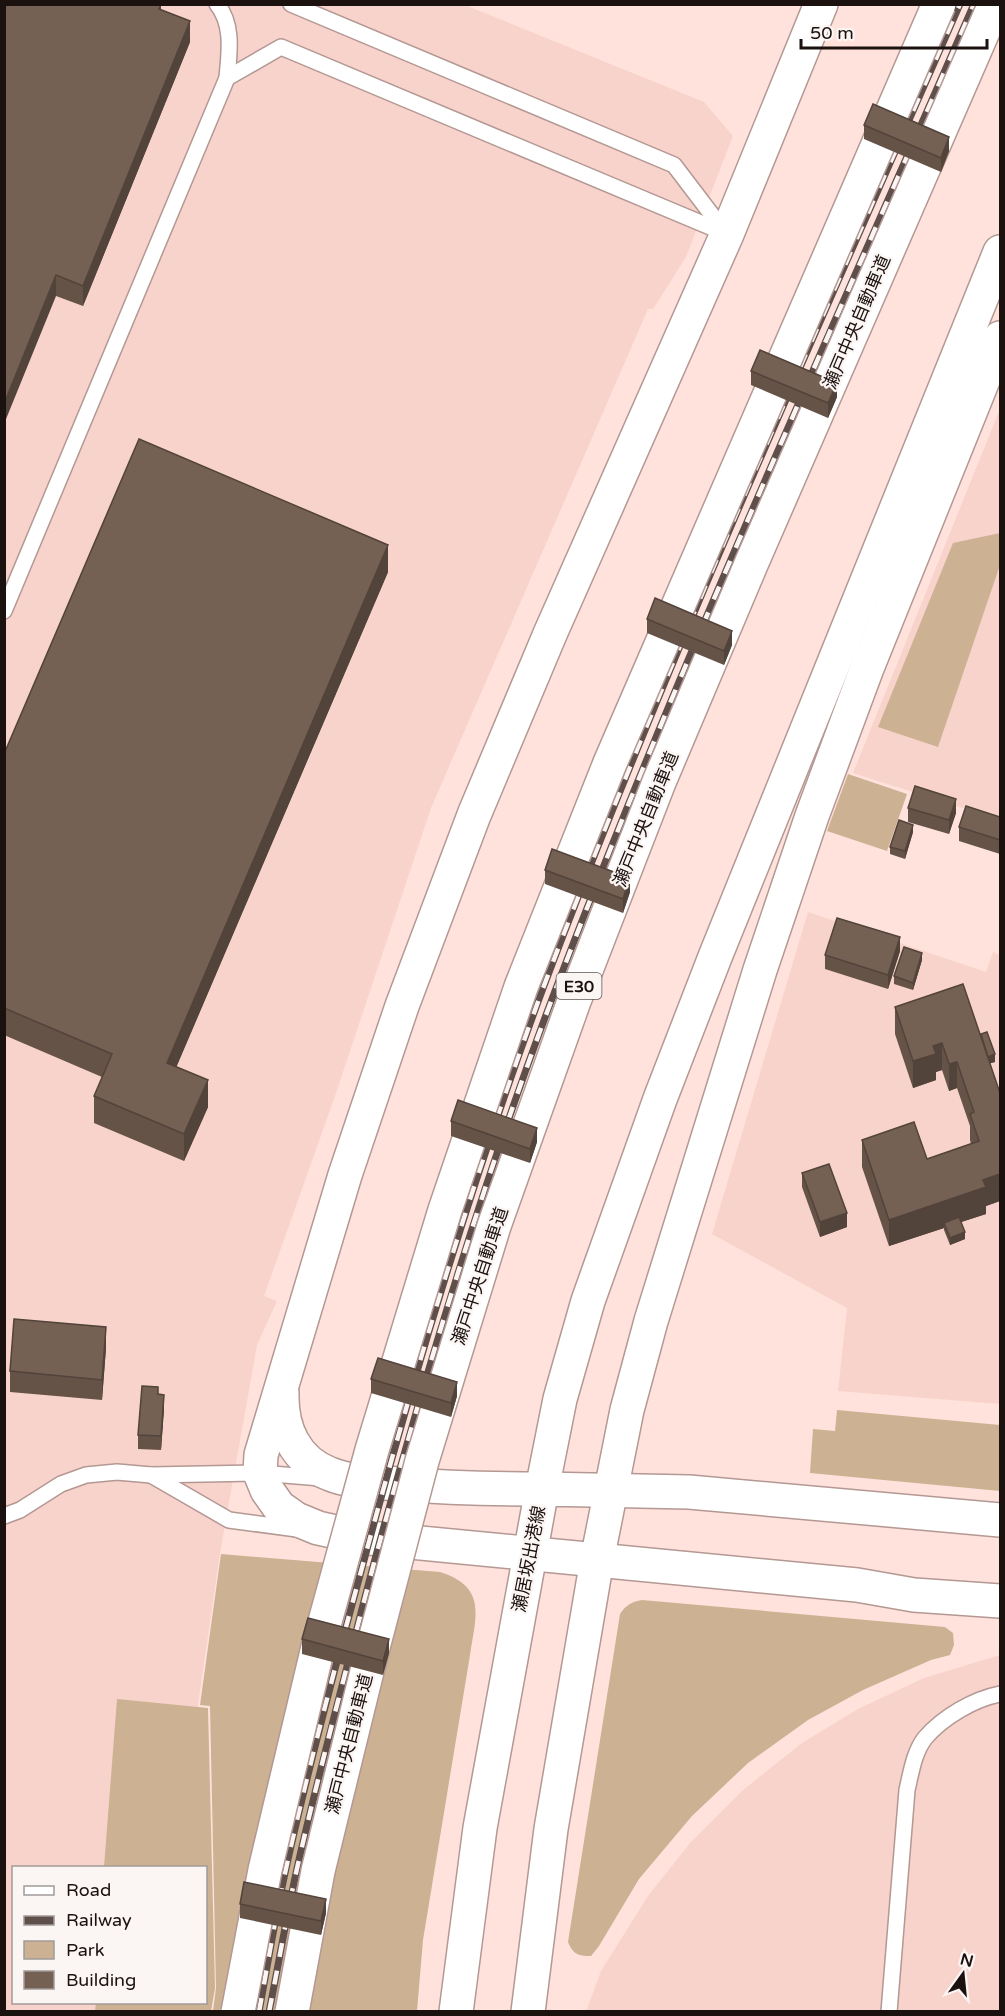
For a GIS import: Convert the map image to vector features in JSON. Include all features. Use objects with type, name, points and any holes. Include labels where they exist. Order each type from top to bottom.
[{"type":"main road","points":[[821,4],[727,234],[550,634],[474,815],[402,1006],[345,1175],[263,1447],[260,1473],[267,1490],[279,1507],[296,1519],[318,1528],[359,1537],[857,1585],[914,1595],[1000,1601]]},
{"type":"main road","points":[[238,2012],[265,1870],[318,1647],[366,1472],[445,1210],[521,987],[628,720],[939,4]]},
{"type":"main road","name":"瀬戸中央自動車道","points":[[292,2012],[318,1871],[371,1655],[422,1461],[498,1215],[574,1001],[659,782],[994,4]]},
{"type":"main road","points":[[282,1384],[281,1410],[285,1428],[295,1446],[311,1462],[328,1474],[351,1480],[461,1489],[542,1489],[560,1399],[588,1301],[660,1100],[715,957],[1000,252]]},
{"type":"main road","points":[[528,2012],[551,1829],[597,1560],[627,1410],[651,1321],[757,981],[812,816],[867,668],[1000,338]]},
{"type":"main road","name":"瀬居坂出港線","points":[[456,2012],[480,1828],[542,1489],[689,1492],[1000,1520]]},
{"type":"lane","points":[[4,611],[227,78],[229,29],[222,10],[217,4]]},
{"type":"lane","points":[[291,4],[674,165],[727,234]]},
{"type":"lane","points":[[227,78],[280,47],[727,234]]},
{"type":"lane","points":[[4,1516],[20,1510],[61,1484],[86,1475],[117,1472],[151,1475],[260,1473],[351,1480]]},
{"type":"lane","points":[[151,1475],[229,1520],[359,1537]]},
{"type":"lane","points":[[889,2012],[907,1790],[914,1760],[925,1739],[947,1719],[972,1704],[1000,1694]]},
{"type":"shaded area","points":[[5,5],[465,5],[704,102],[733,136],[686,257],[653,309],[648,309],[431,808],[335,1096],[264,1296],[277,1301],[257,1345],[220,1553],[192,1746],[178,1866],[12,1866],[12,2004],[163,2004],[162,2011],[5,2012]]},
{"type":"shaded area","points":[[1000,409],[1000,820],[853,773]]},
{"type":"shaded area","points":[[808,912],[986,972],[993,952],[1000,955],[1000,1404],[838,1391],[847,1308],[712,1234]]},
{"type":"shaded area","points":[[1000,1655],[1000,2011],[586,2012],[601,1971],[648,1896],[690,1843],[743,1790],[802,1743],[858,1709],[924,1678]]},
{"type":"green space","points":[[1000,533],[1000,565],[938,747],[878,727],[953,543]]},
{"type":"green space","points":[[848,774],[907,794],[887,851],[827,831]]},
{"type":"green space","points":[[837,1410],[1000,1425],[1000,1491],[810,1473],[813,1429],[835,1431]]},
{"type":"green space","points":[[221,1554],[440,1572],[455,1578],[472,1594],[476,1615],[423,1940],[417,2011],[213,2011],[216,1988],[210,1706],[200,1705]]},
{"type":"green space","points":[[642,1600],[945,1627],[953,1633],[954,1645],[950,1655],[931,1660],[863,1690],[808,1720],[748,1763],[692,1816],[639,1879],[599,1946],[591,1956],[583,1956],[576,1954],[568,1942],[620,1614],[629,1604]]},
{"type":"green space","points":[[117,1699],[208,1708],[215,1988],[211,2011],[95,2011],[96,2004],[207,2004],[207,1866],[104,1866]]},
{"type":"building","points":[[4,4],[161,4],[159,9],[190,21],[83,286],[56,275],[4,404]]},
{"type":"building","points":[[873,104],[949,137],[941,158],[864,125]]},
{"type":"building","points":[[760,350],[837,383],[828,403],[751,371]]},
{"type":"building","points":[[139,439],[388,545],[167,1063],[208,1080],[184,1134],[94,1096],[112,1054],[4,1008],[4,754]]},
{"type":"building","points":[[655,598],[732,631],[724,651],[647,619]]},
{"type":"building","points":[[915,786],[956,799],[949,820],[908,808]]},
{"type":"building","points":[[966,806],[1000,817],[1000,840],[959,827]]},
{"type":"building","points":[[899,820],[913,825],[905,851],[890,847]]},
{"type":"building","points":[[552,849],[630,878],[623,899],[545,870]]},
{"type":"building","points":[[837,918],[900,937],[888,975],[825,955]]},
{"type":"building","points":[[904,947],[922,953],[913,983],[894,976]]},
{"type":"building","points":[[963,984],[1000,1093],[1000,1174],[983,1180],[986,1187],[889,1220],[862,1140],[914,1122],[927,1159],[979,1141],[970,1114],[974,1112],[957,1062],[949,1064],[942,1043],[933,1046],[936,1054],[913,1061],[895,1007]]},
{"type":"building","points":[[987,1032],[995,1054],[988,1057],[981,1034]]},
{"type":"building","points":[[458,1100],[537,1128],[530,1149],[451,1121]]},
{"type":"building","points":[[829,1164],[847,1213],[820,1222],[802,1173]]},
{"type":"building","points":[[959,1217],[965,1232],[950,1238],[944,1223]]},
{"type":"building","points":[[14,1319],[106,1327],[102,1380],[10,1371]]},
{"type":"building","points":[[378,1358],[457,1382],[451,1403],[371,1379]]},
{"type":"building","points":[[142,1386],[158,1387],[158,1394],[164,1395],[161,1436],[138,1435]]},
{"type":"building","points":[[308,1618],[389,1639],[383,1661],[302,1639]]},
{"type":"building","points":[[244,1882],[326,1899],[321,1921],[240,1904]]},
{"type":"railway","points":[[259,2012],[279,1901],[296,1825],[385,1482],[426,1340],[517,1060],[640,741],[798,372],[960,4]]},
{"type":"railway","points":[[269,2012],[307,1826],[374,1563],[435,1347],[504,1132],[555,991],[654,742],[758,495],[974,4]]}]
